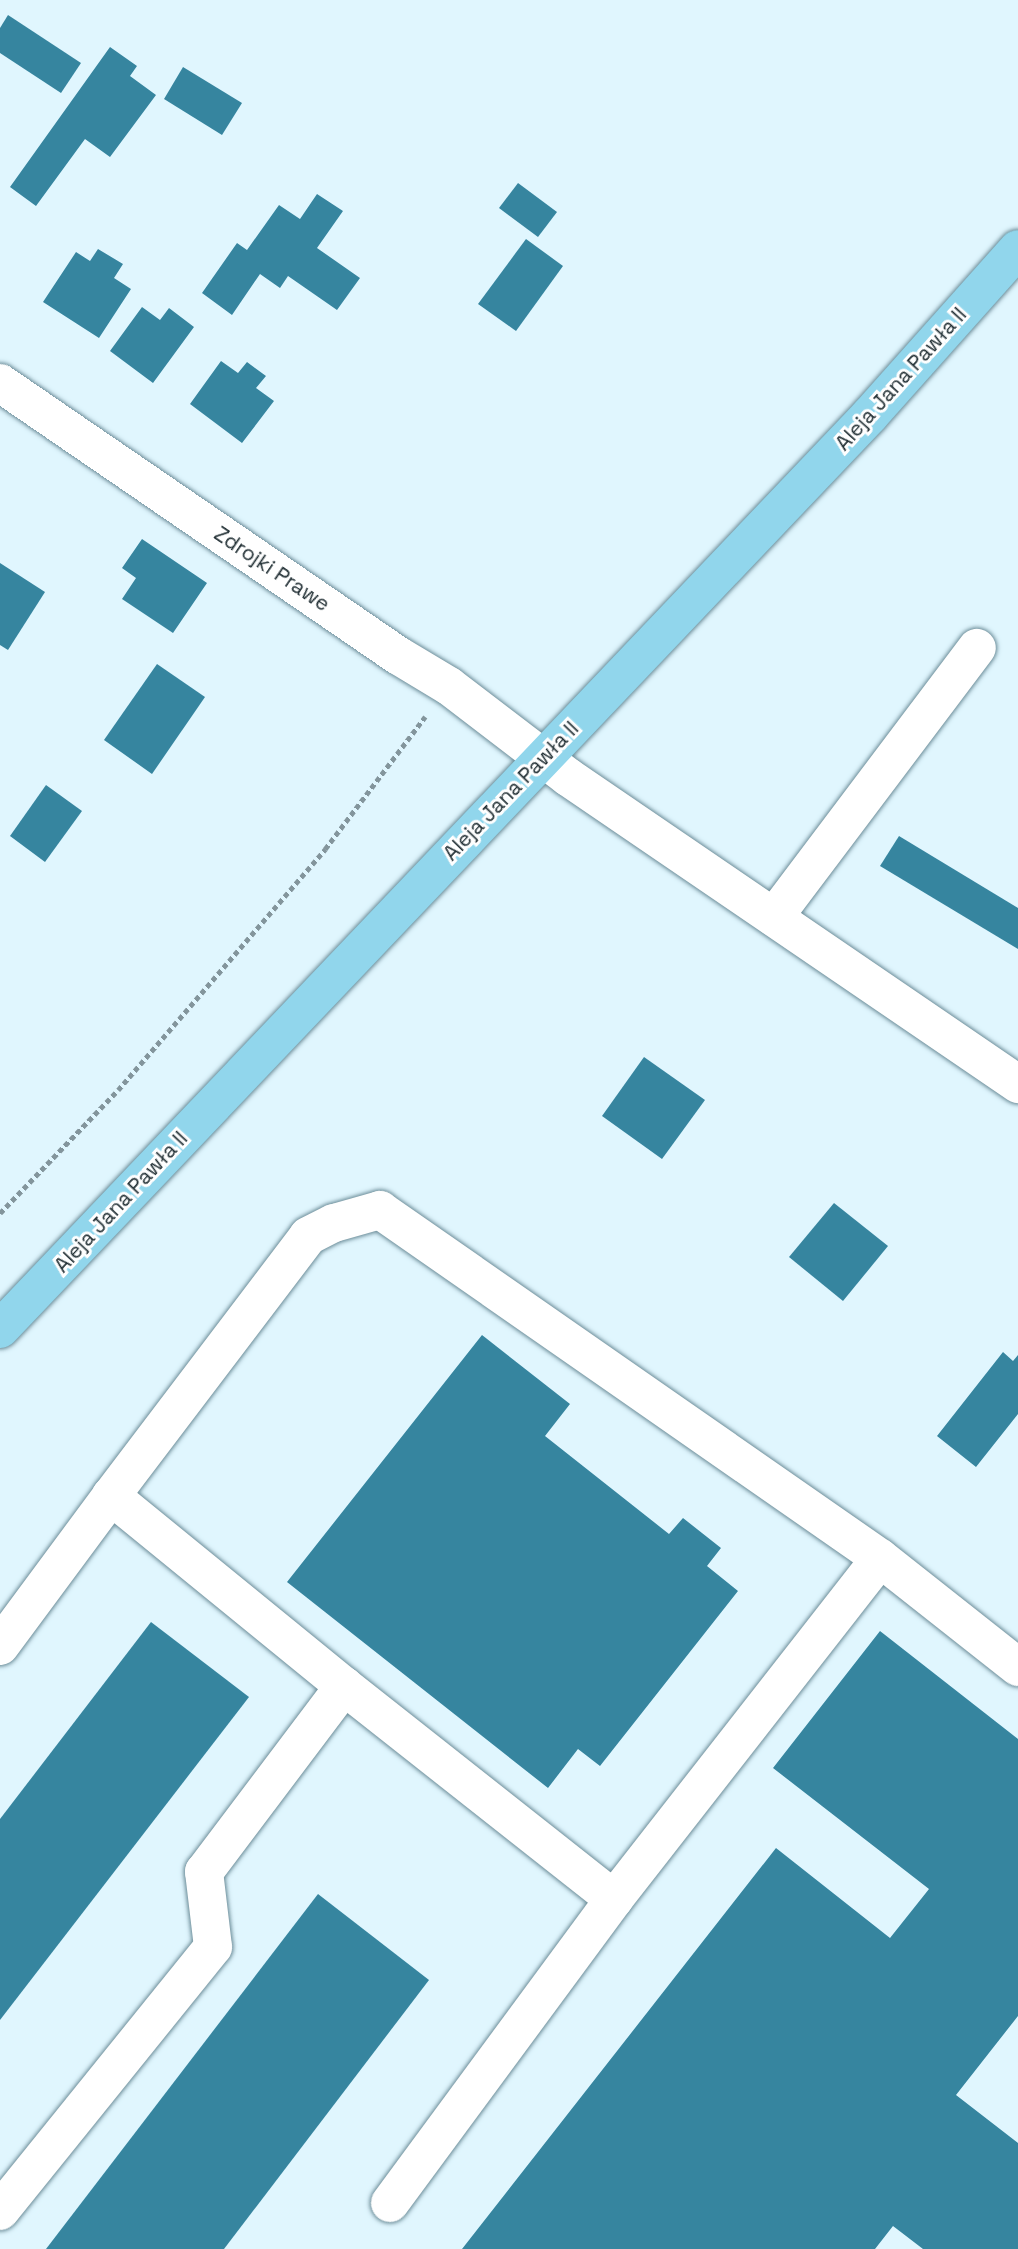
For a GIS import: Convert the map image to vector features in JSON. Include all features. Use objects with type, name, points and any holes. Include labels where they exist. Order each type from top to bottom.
[{"type":"main road","name":"Aleja Jana Pawła II","points":[[0,1329],[870,415],[1018,249]]},
{"type":"street","name":"Zdrojki Prawe","points":[[0,383],[399,656],[449,686],[542,758],[1018,1084]]},
{"type":"street","points":[[774,917],[977,648]]},
{"type":"street","points":[[0,1646],[308,1236],[334,1223],[380,1210],[880,1558],[1018,1667]]},
{"type":"street","points":[[111,1496],[344,1686],[614,1899]]},
{"type":"street","points":[[390,2203],[614,1899],[880,1558]]},
{"type":"street","points":[[0,2211],[213,1947],[204,1872],[344,1686]]},
{"type":"path","points":[[0,1213],[118,1090],[325,849],[449,686]]},
{"type":"building","points":[[8,15],[81,63],[61,93],[0,53],[0,28]]},
{"type":"building","points":[[110,47],[137,66],[130,76],[156,95],[110,157],[85,139],[36,206],[10,187]]},
{"type":"building","points":[[183,67],[242,103],[222,135],[164,99]]},
{"type":"building","points":[[518,183],[557,212],[538,237],[499,208]]},
{"type":"building","points":[[317,194],[343,211],[317,248],[360,278],[337,310],[288,276],[280,288],[260,274],[232,315],[202,293],[237,243],[247,250],[279,205],[300,219]]},
{"type":"building","points":[[526,239],[563,266],[516,331],[478,304]]},
{"type":"building","points":[[98,249],[123,264],[114,278],[131,289],[99,338],[43,302],[76,252],[90,261]]},
{"type":"building","points":[[142,307],[160,320],[169,308],[194,327],[153,383],[110,351]]},
{"type":"building","points":[[221,361],[238,373],[247,362],[266,376],[256,388],[274,401],[242,443],[190,404]]},
{"type":"building","points":[[142,539],[207,583],[173,633],[122,599],[136,578],[122,568]]},
{"type":"building","points":[[0,563],[45,592],[8,650],[0,645]]},
{"type":"building","points":[[157,664],[205,697],[152,774],[104,740]]},
{"type":"building","points":[[46,785],[82,811],[45,862],[10,836]]},
{"type":"building","points":[[899,836],[1018,908],[1018,949],[880,866]]},
{"type":"building","points":[[644,1057],[705,1100],[662,1159],[602,1116]]},
{"type":"building","points":[[834,1203],[888,1246],[843,1301],[789,1257]]},
{"type":"building","points":[[482,1335],[570,1404],[545,1436],[669,1534],[683,1518],[721,1548],[707,1566],[738,1591],[600,1766],[578,1749],[548,1788],[287,1582]]},
{"type":"building","points":[[1003,1352],[1013,1361],[1018,1355],[1018,1414],[976,1467],[937,1436]]},
{"type":"building","points":[[151,1622],[249,1697],[0,2020],[0,1819]]},
{"type":"building","points":[[880,1631],[1018,1739],[1018,2016],[956,2095],[1018,2143],[1018,2249],[923,2249],[893,2226],[875,2249],[462,2249],[776,1848],[890,1938],[929,1889],[773,1768]]},
{"type":"building","points":[[318,1894],[429,1980],[224,2249],[46,2249]]}]
